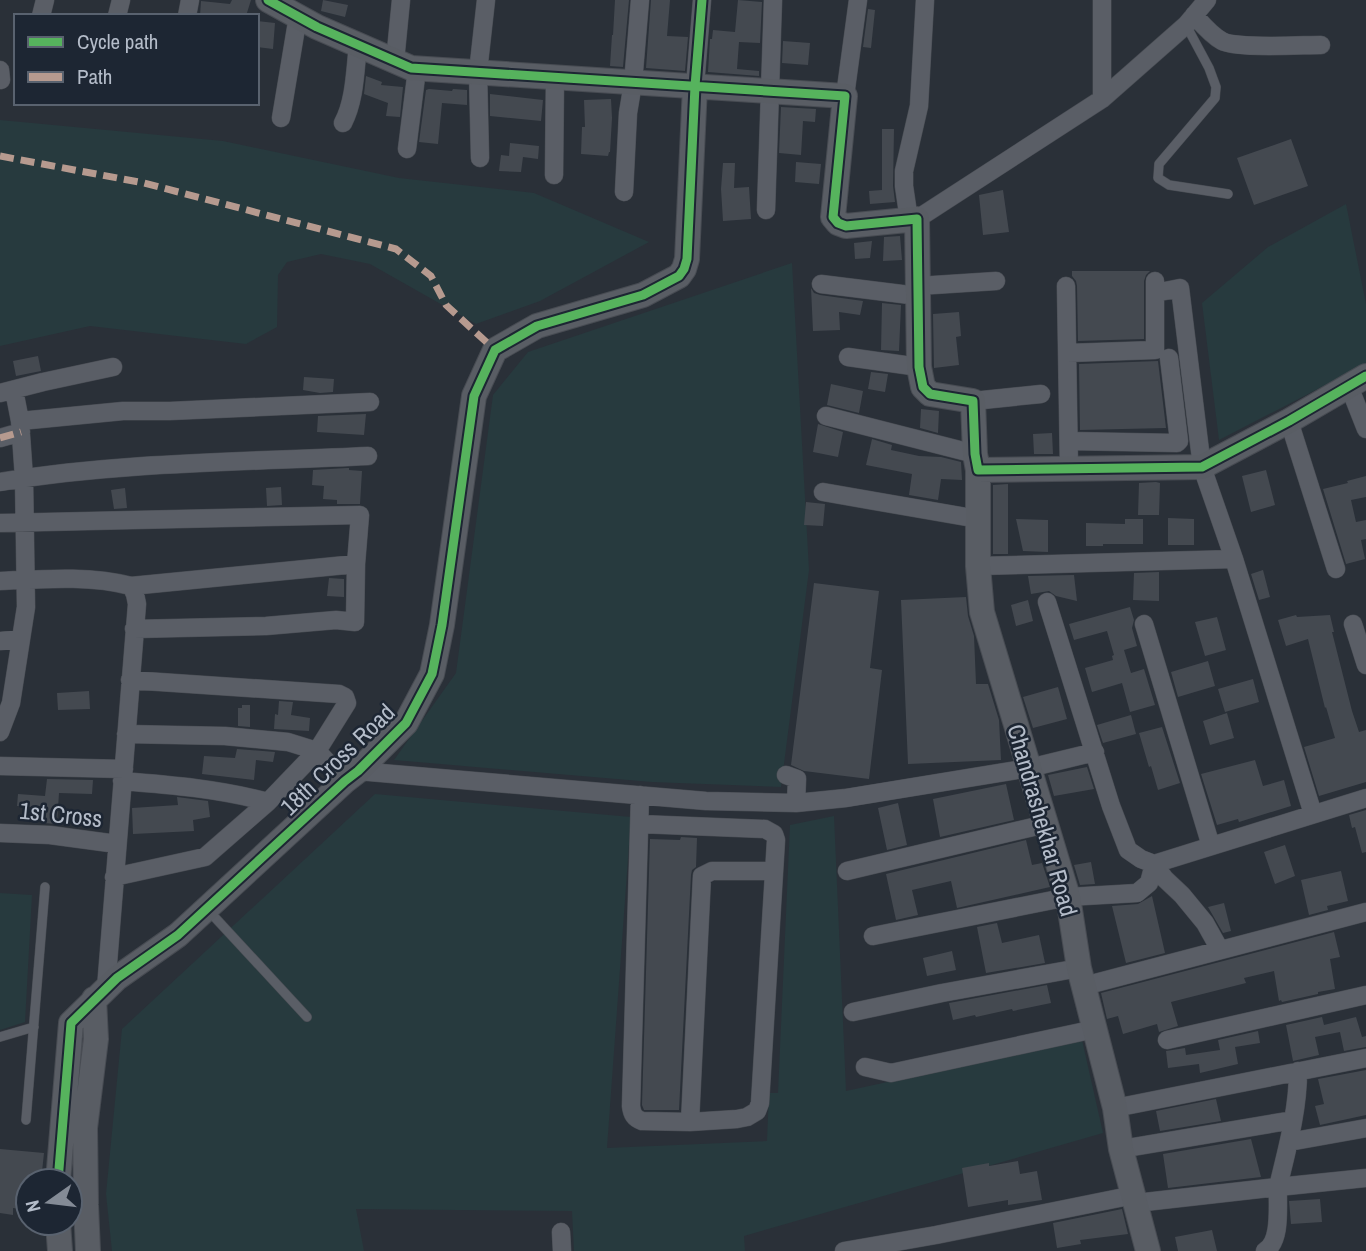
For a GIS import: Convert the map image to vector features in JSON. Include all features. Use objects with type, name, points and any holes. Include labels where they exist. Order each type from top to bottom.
[{"type":"street","points":[[268,0],[358,45],[406,65],[845,96]]},
{"type":"street","points":[[401,0],[408,149]]},
{"type":"street","points":[[480,158],[478,72],[486,0]]},
{"type":"street","points":[[624,191],[626,127],[633,83],[640,0]]},
{"type":"street","points":[[695,86],[702,0]]},
{"type":"street","points":[[766,210],[772,0]]},
{"type":"street","points":[[858,0],[833,217],[846,226],[913,220],[1102,99],[1190,20],[1207,0]]},
{"type":"street","points":[[925,0],[919,106],[904,171],[904,187],[913,220],[918,291],[919,367],[923,387],[930,394],[973,401],[1041,394]]},
{"type":"street","points":[[1102,0],[1102,99]]},
{"type":"street","points":[[281,118],[298,16]]},
{"type":"street","points":[[1190,20],[1225,43],[1321,45]]},
{"type":"street","points":[[342,123],[351,101],[358,45]]},
{"type":"street","points":[[0,70],[1,80]]},
{"type":"street","points":[[554,175],[555,77]]},
{"type":"street","name":"18th Cross Road","points":[[59,1167],[71,1023],[117,978],[178,935],[406,723],[432,674],[442,625],[474,396],[495,350],[537,326],[643,295],[678,276],[684,269],[687,259],[695,86]]},
{"type":"street","points":[[821,284],[918,291],[996,281]]},
{"type":"street","points":[[1066,286],[1069,468]]},
{"type":"street","points":[[1068,354],[1155,350],[1155,287],[1180,288],[1202,467],[1234,559],[1313,814]]},
{"type":"street","points":[[848,357],[919,367]]},
{"type":"street","points":[[1069,441],[1177,443],[1180,439],[1169,358]]},
{"type":"street","points":[[0,732],[11,703],[6,694],[21,639],[26,607],[26,523],[20,427],[7,391],[113,368]]},
{"type":"street","points":[[826,416],[977,462],[1069,468],[1202,467],[1357,381],[1366,429]]},
{"type":"street","points":[[1173,386],[1192,383]]},
{"type":"street","name":"Chandrashekhar Road","points":[[973,401],[977,462],[979,612],[1068,897],[1082,977],[1115,1108],[1121,1149],[1148,1251]]},
{"type":"street","points":[[0,438],[20,427],[113,412],[370,402]]},
{"type":"street","points":[[1289,421],[1336,569]]},
{"type":"street","points":[[1179,436],[1198,434]]},
{"type":"street","points":[[1148,442],[1150,467]]},
{"type":"street","points":[[0,482],[155,465],[368,456]]},
{"type":"street","points":[[823,492],[978,519]]},
{"type":"street","points":[[0,523],[360,515],[355,621],[134,629]]},
{"type":"street","points":[[978,565],[1234,559]]},
{"type":"street","points":[[0,581],[61,579],[131,586],[356,564]]},
{"type":"street","points":[[88,1251],[85,1128],[123,775],[137,604],[131,586]]},
{"type":"street","points":[[1046,602],[1111,806],[1128,850],[1140,859],[1154,864],[1205,923],[1220,950]]},
{"type":"street","points":[[1144,624],[1211,846]]},
{"type":"street","points":[[1353,624],[1366,665]]},
{"type":"street","points":[[0,641],[21,639]]},
{"type":"street","points":[[114,877],[205,857],[268,802],[317,751],[347,703],[345,697],[339,694],[130,680]]},
{"type":"street","points":[[126,734],[265,739],[296,744],[317,751],[351,776],[706,801],[796,803],[846,793],[1029,768],[1095,752]]},
{"type":"street","points":[[0,766],[123,775],[224,791],[268,802]]},
{"type":"street","points":[[786,775],[797,779],[796,803]]},
{"type":"street","points":[[645,824],[765,830],[774,834],[776,840],[760,1103],[757,1111],[747,1117],[690,1122],[642,1121],[632,1114],[646,796]]},
{"type":"street","points":[[1154,864],[1366,798]]},
{"type":"street","points":[[847,871],[1046,824]]},
{"type":"street","name":"1st Cross","points":[[0,833],[50,835],[117,844]]},
{"type":"street","points":[[873,936],[1068,897],[1137,892],[1149,883],[1154,864]]},
{"type":"street","points":[[690,1122],[702,876],[712,870],[774,871]]},
{"type":"street","points":[[853,1012],[942,993],[1082,977],[1220,950],[1366,912]]},
{"type":"street","points":[[1167,1041],[1366,995]]},
{"type":"street","points":[[865,1067],[891,1073],[1095,1029]]},
{"type":"street","points":[[1115,1108],[1366,1058]]},
{"type":"street","points":[[1265,1251],[1270,1248],[1276,1235],[1278,1187],[1293,1120],[1298,1071]]},
{"type":"street","points":[[1121,1149],[1293,1120]]},
{"type":"street","points":[[1289,1142],[1366,1128]]},
{"type":"street","points":[[844,1251],[1135,1199],[1366,1178]]},
{"type":"street","points":[[561,1232],[562,1251]]},
{"type":"lane","points":[[1190,20],[1216,87],[1215,98],[1159,164],[1158,178],[1169,185],[1228,194]]},
{"type":"lane","points":[[26,1120],[45,887]]},
{"type":"lane","points":[[206,909],[307,1017]]},
{"type":"lane","points":[[0,1037],[34,1027]]},
{"type":"green space","points":[[0,120],[223,141],[399,178],[534,193],[649,242],[540,301],[476,324],[370,264],[321,254],[287,262],[278,275],[277,327],[246,344],[90,326],[0,346]]},
{"type":"green space","points":[[1346,204],[1366,304],[1366,364],[1219,440],[1202,303],[1268,247]]},
{"type":"green space","points":[[792,263],[809,570],[781,787],[652,782],[394,760],[456,673],[493,395],[528,352]]},
{"type":"green space","points":[[375,794],[631,817],[607,1148],[767,1141],[769,1093],[778,1093],[790,825],[834,816],[846,1091],[1082,1040],[1103,1133],[744,1236],[745,1251],[574,1251],[572,1211],[356,1209],[364,1251],[112,1251],[106,1194],[122,1029]]},
{"type":"green space","points":[[0,893],[32,895],[25,1022],[0,1030]]},
{"type":"building","points":[[232,0],[251,0],[247,14],[200,14],[201,1],[230,4]]},
{"type":"building","points":[[323,0],[348,5],[345,17],[321,11]]},
{"type":"building","points":[[615,0],[629,0],[623,67],[610,66]]},
{"type":"building","points":[[651,0],[670,0],[667,36],[688,37],[685,71],[646,68]]},
{"type":"building","points":[[738,0],[762,2],[760,43],[739,42],[737,69],[759,71],[759,76],[708,72],[713,30],[735,32]]},
{"type":"building","points":[[868,9],[875,10],[871,48],[863,47]]},
{"type":"building","points":[[259,21],[275,23],[273,49],[259,47]]},
{"type":"building","points":[[783,41],[810,43],[808,65],[782,63]]},
{"type":"building","points":[[366,76],[382,82],[381,85],[403,87],[400,117],[386,116],[388,103],[364,94]]},
{"type":"building","points":[[426,90],[467,90],[467,105],[442,103],[438,144],[419,142]]},
{"type":"building","points":[[490,94],[543,100],[541,121],[490,116]]},
{"type":"building","points":[[611,99],[608,156],[581,154],[582,127],[585,127],[584,100]]},
{"type":"building","points":[[781,107],[816,109],[815,122],[803,121],[801,155],[779,153]]},
{"type":"building","points":[[882,129],[894,129],[895,202],[870,204],[869,191],[882,190]]},
{"type":"building","points":[[1291,139],[1308,186],[1254,205],[1237,158]]},
{"type":"building","points":[[510,143],[539,146],[538,159],[523,157],[521,172],[499,171],[501,155],[509,156]]},
{"type":"building","points":[[796,162],[821,164],[819,184],[795,182]]},
{"type":"building","points":[[723,163],[735,163],[734,188],[749,187],[751,219],[723,221]]},
{"type":"building","points":[[1003,190],[1009,232],[983,235],[979,195]]},
{"type":"building","points":[[900,236],[902,260],[883,261],[884,237]]},
{"type":"building","points":[[872,241],[870,258],[855,259],[854,243]]},
{"type":"building","points":[[1072,271],[1150,271],[1144,281],[1144,339],[1078,341],[1077,286]]},
{"type":"building","points":[[811,288],[814,293],[820,295],[863,301],[860,315],[839,312],[840,330],[813,331]]},
{"type":"building","points":[[882,303],[901,305],[899,351],[881,350]]},
{"type":"building","points":[[959,312],[961,336],[956,337],[959,365],[934,368],[933,314]]},
{"type":"building","points":[[38,356],[41,371],[16,376],[13,361]]},
{"type":"building","points":[[1158,361],[1166,428],[1080,430],[1079,364]]},
{"type":"building","points":[[871,372],[888,374],[885,392],[868,389]]},
{"type":"building","points":[[304,377],[334,379],[333,392],[303,390]]},
{"type":"building","points":[[831,384],[863,391],[859,413],[827,405]]},
{"type":"building","points":[[921,409],[939,411],[938,433],[920,428]]},
{"type":"building","points":[[366,414],[364,435],[317,432],[318,416]]},
{"type":"building","points":[[818,424],[843,432],[838,457],[813,452]]},
{"type":"building","points":[[1052,433],[1053,454],[1034,454],[1033,434]]},
{"type":"building","points":[[872,439],[892,445],[891,450],[961,462],[962,480],[941,479],[938,500],[909,495],[912,474],[866,465]]},
{"type":"building","points":[[349,468],[362,471],[360,504],[337,504],[337,500],[323,499],[324,486],[312,485],[313,470]]},
{"type":"building","points":[[1266,470],[1275,505],[1251,512],[1242,476]]},
{"type":"building","points":[[1366,476],[1366,497],[1351,500],[1356,522],[1366,520],[1366,539],[1361,540],[1365,559],[1346,564],[1323,489]]},
{"type":"building","points":[[1139,483],[1160,483],[1159,515],[1138,515]]},
{"type":"building","points":[[1008,484],[1008,554],[993,554],[993,485]]},
{"type":"building","points":[[281,487],[282,505],[267,506],[266,488]]},
{"type":"building","points":[[125,488],[127,508],[114,509],[111,490]]},
{"type":"building","points":[[806,502],[825,504],[823,526],[804,525]]},
{"type":"building","points":[[1168,518],[1194,519],[1194,545],[1168,545]]},
{"type":"building","points":[[1016,519],[1048,520],[1048,552],[1023,551]]},
{"type":"building","points":[[1125,519],[1143,519],[1143,544],[1086,546],[1086,523],[1125,524]]},
{"type":"building","points":[[1263,570],[1270,597],[1259,600],[1251,574]]},
{"type":"building","points":[[1159,572],[1159,601],[1133,600],[1134,573]]},
{"type":"building","points":[[1074,575],[1077,601],[1056,596],[1049,591],[1031,594],[1028,576]]},
{"type":"building","points":[[329,578],[344,579],[344,597],[327,596]]},
{"type":"building","points":[[814,583],[879,591],[870,668],[882,670],[869,779],[804,771],[791,765]]},
{"type":"building","points":[[966,597],[974,636],[976,684],[988,684],[999,720],[1001,760],[908,764],[901,600]]},
{"type":"building","points":[[1028,600],[1033,621],[1016,626],[1011,605]]},
{"type":"building","points":[[1130,607],[1137,646],[1124,650],[1131,673],[1144,669],[1155,705],[1130,712],[1122,683],[1092,692],[1085,668],[1113,660],[1107,631],[1074,640],[1069,624]]},
{"type":"building","points":[[1296,615],[1330,615],[1352,711],[1359,732],[1366,730],[1366,782],[1319,796],[1304,747],[1335,738],[1308,639],[1286,646],[1278,620]]},
{"type":"building","points":[[1217,617],[1226,650],[1205,656],[1195,622]]},
{"type":"building","points":[[1208,661],[1215,686],[1178,697],[1171,672]]},
{"type":"building","points":[[1253,679],[1259,702],[1225,712],[1218,689]]},
{"type":"building","points":[[1058,687],[1067,719],[1033,728],[1023,697]]},
{"type":"building","points":[[89,691],[90,709],[58,710],[57,693]]},
{"type":"building","points":[[279,701],[293,702],[291,715],[310,718],[309,731],[274,729]]},
{"type":"building","points":[[242,705],[250,705],[250,727],[238,726],[238,708],[242,708]]},
{"type":"building","points":[[1227,713],[1234,738],[1210,745],[1203,721]]},
{"type":"building","points":[[1131,715],[1136,734],[1103,743],[1097,725]]},
{"type":"building","points":[[1162,727],[1180,783],[1158,790],[1139,733]]},
{"type":"building","points":[[237,749],[275,752],[273,762],[256,760],[254,780],[202,774],[204,756],[235,758]]},
{"type":"building","points":[[1255,760],[1263,786],[1284,780],[1291,806],[1239,822],[1238,819],[1217,825],[1201,774]]},
{"type":"building","points":[[1087,767],[1094,789],[1054,796],[1048,775]]},
{"type":"building","points":[[47,779],[93,780],[92,794],[59,793],[57,824],[44,823],[45,808],[17,806],[18,794],[45,796]]},
{"type":"building","points":[[1006,784],[1014,820],[940,837],[933,799]]},
{"type":"building","points":[[177,797],[208,801],[210,817],[193,820],[194,831],[133,834],[132,808],[178,805]]},
{"type":"building","points":[[898,803],[907,845],[887,850],[878,808]]},
{"type":"building","points":[[1366,810],[1366,852],[1362,853],[1349,815]]},
{"type":"building","points":[[681,837],[697,838],[696,867],[691,875],[679,1110],[644,1110],[642,1105],[650,839],[680,840]]},
{"type":"building","points":[[1026,840],[1032,865],[1042,863],[1050,887],[957,908],[951,881],[912,890],[918,915],[896,920],[886,874]]},
{"type":"building","points":[[1285,845],[1295,876],[1275,884],[1264,852]]},
{"type":"building","points":[[1091,862],[1095,884],[1080,885],[1074,865]]},
{"type":"building","points":[[1341,871],[1348,901],[1327,906],[1328,910],[1309,915],[1301,880]]},
{"type":"building","points":[[1152,896],[1165,953],[1126,963],[1112,906],[1138,904]]},
{"type":"building","points":[[1224,903],[1231,931],[1223,933],[1208,907]]},
{"type":"building","points":[[997,923],[1002,943],[1039,935],[1045,963],[986,973],[977,927]]},
{"type":"building","points":[[1334,932],[1340,957],[1330,959],[1335,989],[1282,1002],[1279,1001],[1274,971],[1244,978],[1246,983],[1171,1002],[1178,1026],[1159,1032],[1157,1024],[1123,1034],[1118,1016],[1107,1019],[1101,993]]},
{"type":"building","points":[[952,951],[956,970],[927,976],[923,958]]},
{"type":"building","points":[[1047,985],[1051,1003],[953,1020],[949,1003]]},
{"type":"building","points":[[1322,1017],[1324,1025],[1356,1017],[1362,1037],[1366,1036],[1366,1047],[1344,1051],[1340,1032],[1315,1037],[1319,1055],[1293,1061],[1286,1025]]},
{"type":"building","points":[[1258,1031],[1260,1043],[1235,1047],[1238,1064],[1200,1073],[1199,1064],[1168,1068],[1166,1051],[1185,1048],[1186,1055],[1220,1050],[1218,1040]]},
{"type":"building","points":[[1366,1070],[1366,1115],[1320,1125],[1315,1106],[1324,1104],[1318,1079]]},
{"type":"building","points":[[1216,1099],[1221,1121],[1160,1131],[1156,1111]]},
{"type":"building","points":[[1251,1139],[1261,1177],[1168,1188],[1163,1154]]},
{"type":"building","points":[[0,1149],[44,1153],[42,1167],[14,1167],[13,1215],[0,1213]]},
{"type":"building","points":[[1018,1161],[1020,1174],[1037,1171],[1042,1200],[1008,1205],[1008,1200],[968,1207],[962,1168]]},
{"type":"building","points":[[1320,1199],[1322,1222],[1291,1224],[1289,1201]]},
{"type":"building","points":[[1122,1209],[1128,1234],[1080,1240],[1081,1244],[1057,1248],[1053,1223]]},
{"type":"building","points":[[1212,1230],[1217,1251],[1178,1251],[1175,1237]]},
{"type":"marked path","points":[[0,156],[144,183],[396,249],[431,276],[446,305],[495,350]]},
{"type":"marked path","points":[[0,438],[21,432]]},
{"type":"cycle path","points":[[268,0],[317,27],[411,68],[845,96],[833,217],[846,226],[917,219],[919,367],[923,387],[930,394],[973,401],[978,470],[1202,467],[1366,376]]},
{"type":"cycle path","points":[[59,1167],[71,1023],[117,978],[178,935],[358,771],[406,723],[432,674],[442,625],[474,396],[495,350],[537,326],[643,295],[679,276],[684,269],[687,259],[702,0]]}]
